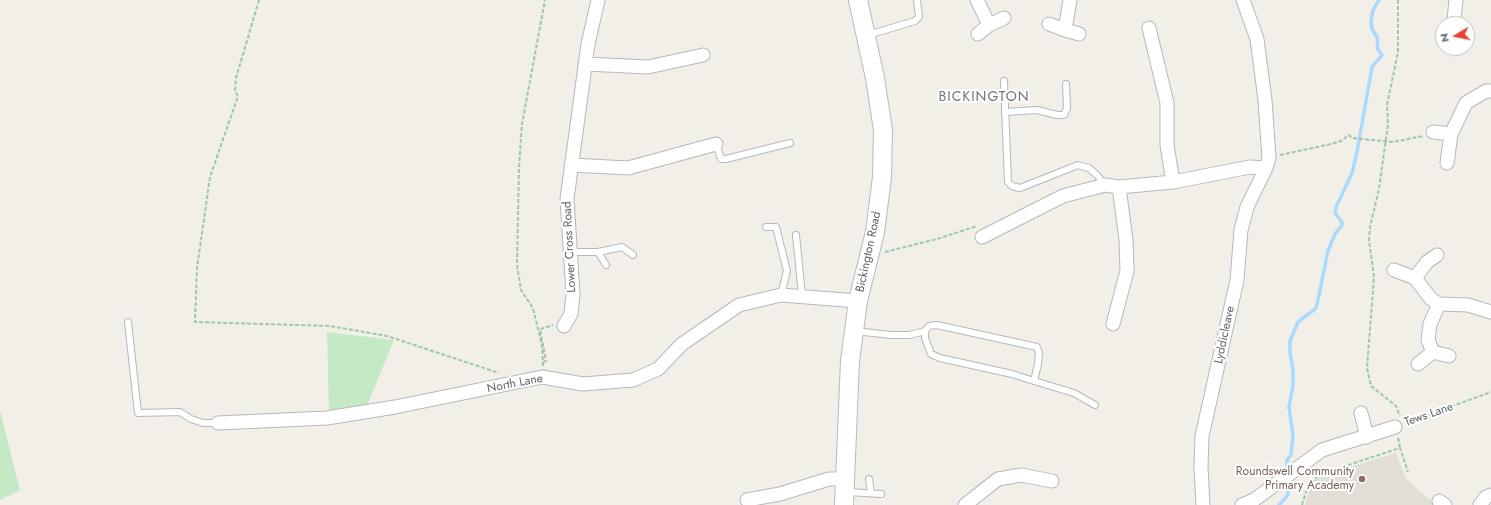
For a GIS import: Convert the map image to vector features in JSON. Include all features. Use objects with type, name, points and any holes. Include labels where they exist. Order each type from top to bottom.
[{"type":"main road","name":"Bickington Road","points":[[844,492],[850,361],[858,301],[875,232],[882,177],[883,130],[876,78],[858,0]]},
{"type":"street","name":"Lower Cross Road","points":[[566,323],[571,314],[573,295],[567,199],[585,64],[598,0]]},
{"type":"street","points":[[977,0],[989,25]]},
{"type":"street","points":[[1065,30],[1070,0]]},
{"type":"street","name":"Lyddicleave","points":[[1203,505],[1201,466],[1202,436],[1237,280],[1241,230],[1247,207],[1266,168],[1269,158],[1265,100],[1258,46],[1243,0]]},
{"type":"street","points":[[1454,16],[1456,0]]},
{"type":"street","points":[[978,34],[989,25],[1004,18]]},
{"type":"street","points":[[1049,24],[1079,34]]},
{"type":"street","points":[[1149,28],[1167,103],[1167,145],[1173,182]]},
{"type":"street","points":[[585,64],[648,67],[703,55]]},
{"type":"street","points":[[1447,163],[1451,134],[1466,103],[1486,91],[1491,91]]},
{"type":"street","points":[[1429,133],[1451,134]]},
{"type":"street","points":[[571,166],[628,168],[716,144]]},
{"type":"street","points":[[982,237],[1063,196],[1105,186],[1119,187],[1173,182],[1250,167],[1266,168]]},
{"type":"street","points":[[1113,324],[1127,271],[1126,240],[1119,187]]},
{"type":"street","points":[[1415,278],[1427,262],[1437,255]]},
{"type":"street","points":[[1394,270],[1415,278],[1431,299],[1439,304],[1468,305],[1491,312]]},
{"type":"street","name":"North Lane","points":[[218,423],[327,418],[402,406],[544,377],[583,384],[633,380],[658,369],[682,344],[739,305],[781,295],[792,297],[802,295],[858,301]]},
{"type":"street","points":[[1433,352],[1428,340],[1430,324],[1439,304]]},
{"type":"street","points":[[1433,352],[1449,356]]},
{"type":"street","points":[[1418,364],[1433,352]]},
{"type":"street","points":[[1361,413],[1367,437]]},
{"type":"street","name":"Tews Lane","points":[[1242,505],[1254,500],[1322,450],[1399,426]]},
{"type":"street","points":[[965,505],[998,479],[1021,475],[1052,481]]},
{"type":"street","points":[[747,500],[780,494],[829,480],[844,492]]},
{"type":"street","points":[[1480,505],[1486,497],[1491,495]]},
{"type":"lane","points":[[866,35],[915,21],[919,17],[917,0]]},
{"type":"lane","points":[[1004,80],[1004,112],[1008,182],[1012,186],[1020,188],[1078,165],[1089,168],[1097,175],[1105,186]]},
{"type":"lane","points":[[1004,112],[1037,110],[1057,115],[1064,115],[1067,108],[1066,84]]},
{"type":"lane","points":[[716,144],[721,159],[790,143]]},
{"type":"lane","points":[[766,227],[776,227],[787,271],[781,295]]},
{"type":"lane","points":[[796,235],[802,295]]},
{"type":"lane","points":[[570,252],[598,252],[622,247],[633,255]]},
{"type":"lane","points":[[598,252],[606,265]]},
{"type":"lane","points":[[128,322],[138,413],[180,412],[190,419],[203,423],[218,423]]},
{"type":"lane","points":[[854,330],[891,335],[910,335],[925,331],[929,326],[937,325],[1036,347],[1039,353],[1034,381]]},
{"type":"lane","points":[[925,331],[925,338],[931,354],[940,358],[1012,374],[1074,393],[1095,405]]},
{"type":"lane","points":[[869,479],[870,493]]},
{"type":"lane","points":[[844,492],[881,494]]},
{"type":"path","points":[[259,0],[236,78],[235,91],[238,96],[210,176],[197,268],[196,322],[330,326],[387,336],[505,374]]},
{"type":"path","points":[[544,377],[542,346],[533,308],[521,290],[517,265],[519,168],[522,124],[545,0]]},
{"type":"path","points":[[1398,0],[1398,52],[1387,105],[1388,124],[1379,189],[1370,227],[1369,240],[1374,277],[1368,372],[1371,386],[1396,406],[1399,426]]},
{"type":"path","points":[[1352,138],[1393,142],[1429,133]]},
{"type":"path","points":[[543,362],[546,361],[540,329],[566,323]]},
{"type":"path","name":"Tews Lane","points":[[1399,426],[1491,392]]},
{"type":"path","points":[[1302,505],[1307,489],[1318,475],[1400,448],[1408,472]]},
{"type":"shaded area","name":"Roundswell Community Primary Academy","points":[[1396,453],[1405,477],[1437,505],[1305,505],[1312,483],[1320,476]]},
{"type":"green space","points":[[327,332],[394,340],[366,408],[329,412]]},
{"type":"green space","points":[[0,410],[20,490],[0,500]]},
{"type":"waterway","points":[[1287,472],[1287,460],[1291,455],[1293,436],[1289,407],[1293,386],[1290,341],[1298,322],[1315,309],[1317,305],[1328,251],[1335,234],[1342,225],[1342,222],[1335,213],[1336,207],[1352,173],[1372,67],[1382,55],[1378,50],[1377,37],[1372,29],[1371,21],[1373,10],[1379,0]]},
{"type":"waterway","points":[[1279,505],[1288,495],[1288,480]]},
{"type":"place","name":"Roundswell Community Primary Academy","points":[[1362,479]]},
{"type":"district","name":"BICKINGTON","points":[[984,98]]}]
